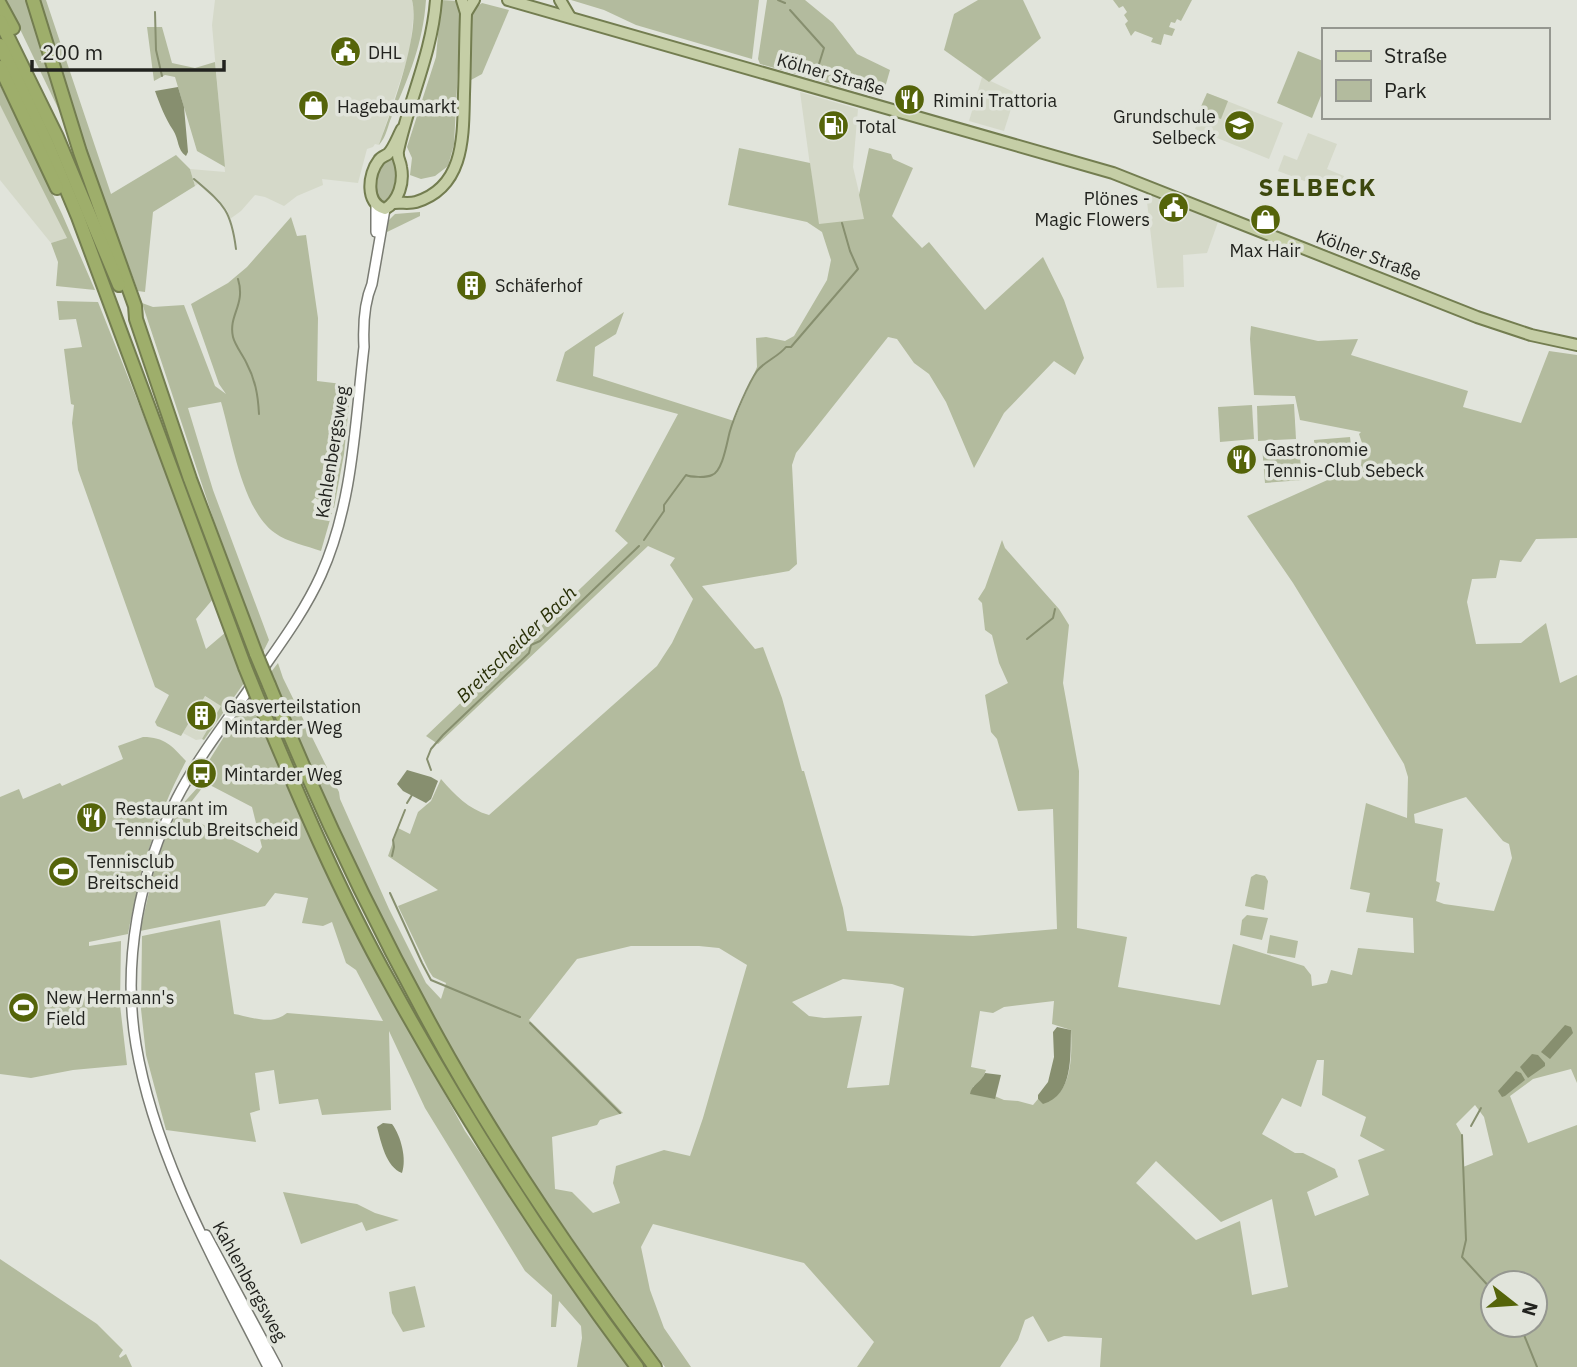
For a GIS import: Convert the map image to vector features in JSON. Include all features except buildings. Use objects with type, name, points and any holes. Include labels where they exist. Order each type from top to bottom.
[{"type":"highway","points":[[33,0],[122,281]]},
{"type":"highway","points":[[0,4],[46,96],[111,242]]},
{"type":"highway","points":[[0,21],[57,137],[122,281],[190,479],[256,654],[326,820],[363,898],[450,1059],[494,1133],[568,1246],[655,1367]]},
{"type":"highway","points":[[0,45],[47,143],[102,280],[245,667],[313,826],[389,982],[484,1144],[556,1254],[637,1367]]},
{"type":"highway","points":[[0,67],[102,280]]},
{"type":"highway","points":[[0,76],[12,94]]},
{"type":"main road","name":"Kahlenbergsweg","points":[[393,155],[425,66],[436,0]]},
{"type":"main road","points":[[385,206],[416,202],[433,194],[449,180],[457,165],[462,149],[466,13],[462,0]]},
{"type":"main road","points":[[466,13],[474,0]]},
{"type":"main road","name":"Kölner Straße","points":[[508,0],[1113,173],[1478,317],[1519,331],[1577,345]]},
{"type":"main road","points":[[539,9],[550,0]]},
{"type":"main road","points":[[560,0],[570,18]]},
{"type":"main road","name":"Kahlenbergsweg","points":[[393,155],[401,168],[401,186],[385,206],[371,191],[372,178],[380,159],[393,155]]},
{"type":"main road","points":[[401,186],[422,198]]},
{"type":"street","name":"Kahlenbergsweg","points":[[268,1367],[211,1259],[160,1137],[143,1080],[136,1044],[131,1002],[132,968],[142,892],[156,848],[179,795],[293,626],[330,553],[349,474],[364,347],[369,331],[376,248],[385,206]]},
{"type":"street","name":"Kahlenbergsweg","points":[[192,1212],[277,1367]]},
{"type":"shaded area","points":[[215,0],[412,0],[414,9],[410,51],[379,145],[375,144],[367,149],[358,183],[322,179],[323,185],[297,196],[284,206],[255,195],[230,219],[227,210],[198,184],[195,186],[190,169],[225,172],[212,25]]},
{"type":"shaded area","points":[[982,77],[1016,93],[1004,131],[969,121]]},
{"type":"shaded area","points":[[178,87],[184,107],[188,152],[186,156],[181,151],[155,91]]},
{"type":"shaded area","points":[[800,92],[858,109],[853,167],[869,235],[818,224]]},
{"type":"shaded area","name":"Grundschule Selbeck","points":[[1207,93],[1283,123],[1269,159],[1195,129]]},
{"type":"shaded area","points":[[0,105],[67,238],[51,243],[0,180]]},
{"type":"shaded area","points":[[1308,133],[1337,144],[1327,169],[1344,176],[1336,198],[1314,189],[1315,185],[1278,171],[1284,155],[1297,160]]},
{"type":"shaded area","points":[[1146,193],[1218,222],[1207,253],[1183,255],[1184,287],[1157,288]]},
{"type":"shaded area","points":[[204,696],[222,706],[202,739],[196,740],[183,733]]},
{"type":"shaded area","points":[[407,770],[438,781],[431,799],[426,803],[403,791],[397,784]]},
{"type":"shaded area","points":[[1565,1025],[1571,1027],[1573,1033],[1550,1059],[1541,1052]]},
{"type":"shaded area","points":[[1057,1027],[1071,1030],[1068,1073],[1060,1092],[1043,1104],[1038,1095],[1048,1082],[1054,1057],[1053,1032]]},
{"type":"shaded area","points":[[1532,1054],[1538,1055],[1545,1066],[1528,1078],[1520,1067]]},
{"type":"shaded area","points":[[1516,1071],[1521,1073],[1525,1080],[1502,1097],[1498,1091]]},
{"type":"shaded area","points":[[985,1073],[1001,1075],[995,1099],[970,1094]]},
{"type":"shaded area","points":[[383,1123],[392,1124],[398,1135],[403,1155],[402,1173],[396,1170],[385,1153],[377,1127]]},
{"type":"green space","points":[[6,0],[29,0],[69,131]]},
{"type":"green space","points":[[40,0],[46,0],[111,194],[176,155],[190,169],[195,186],[153,212],[145,292],[138,291],[82,141]]},
{"type":"green space","points":[[412,0],[426,0],[422,31],[409,73],[379,145],[409,52],[414,14]]},
{"type":"green space","points":[[441,0],[457,1],[461,11],[454,144],[448,166],[435,176],[421,179],[410,175],[412,158],[407,147],[436,57]]},
{"type":"green space","points":[[571,0],[759,0],[752,59],[636,25],[604,10]]},
{"type":"green space","points":[[767,0],[805,0],[833,23],[857,54],[890,70],[882,98],[760,64],[758,59]]},
{"type":"green space","points":[[978,0],[1023,0],[1041,38],[989,82],[944,50],[954,14]]},
{"type":"green space","points":[[1113,0],[1192,0],[1181,21],[1177,19],[1175,23],[1171,22],[1169,27],[1175,29],[1172,36],[1164,34],[1161,45],[1151,42],[1153,38],[1135,31],[1131,36],[1125,24],[1128,21],[1124,15],[1127,12],[1123,6],[1119,8]]},
{"type":"green space","points":[[482,3],[509,10],[482,74],[471,80],[472,10]]},
{"type":"green space","points":[[147,27],[162,27],[172,63],[195,68],[215,62],[225,167],[197,151],[175,77],[165,75],[154,81]]},
{"type":"green space","points":[[1298,51],[1322,61],[1322,93],[1312,118],[1277,103]]},
{"type":"green space","points":[[0,85],[95,290],[56,286],[58,262],[51,243],[67,238],[0,105]]},
{"type":"green space","points":[[1207,93],[1228,101],[1221,119],[1199,111]]},
{"type":"green space","points":[[739,148],[810,163],[819,224],[864,219],[859,195],[869,148],[891,154],[893,159],[913,168],[892,216],[922,248],[929,242],[985,310],[1043,257],[1064,300],[1084,358],[1075,375],[1054,361],[1004,413],[974,468],[946,402],[929,374],[914,363],[897,339],[888,337],[796,453],[792,465],[797,564],[789,571],[702,586],[755,649],[763,647],[804,771],[843,908],[847,931],[973,936],[1057,929],[1053,809],[1018,811],[997,739],[991,732],[985,695],[1008,683],[999,663],[992,635],[985,630],[982,603],[978,599],[985,588],[1002,540],[1005,548],[1059,609],[1069,625],[1063,683],[1079,771],[1077,928],[1127,937],[1118,987],[1220,1005],[1233,944],[1304,966],[1311,975],[1312,986],[1327,983],[1331,970],[1352,975],[1358,948],[1414,953],[1413,918],[1366,912],[1370,893],[1350,889],[1366,803],[1407,818],[1408,777],[1404,764],[1293,583],[1247,516],[1361,465],[1361,432],[1300,420],[1295,396],[1254,395],[1251,326],[1318,341],[1358,339],[1351,355],[1468,391],[1463,407],[1521,423],[1549,351],[1577,355],[1577,538],[1536,539],[1521,562],[1500,560],[1496,578],[1472,579],[1467,602],[1476,644],[1521,643],[1546,623],[1560,683],[1577,675],[1577,1083],[1571,1069],[1533,1079],[1510,1096],[1528,1143],[1577,1125],[1577,1367],[1100,1367],[1102,1338],[1064,1336],[1048,1342],[1033,1316],[1025,1320],[1018,1340],[1000,1367],[857,1367],[874,1342],[804,1263],[653,1224],[641,1247],[650,1290],[664,1328],[691,1367],[665,1367],[542,1194],[484,1105],[410,971],[327,802],[271,672],[278,663],[339,792],[389,909],[426,983],[441,999],[446,983],[433,977],[429,971],[398,906],[438,890],[388,856],[398,828],[410,834],[418,812],[431,801],[441,779],[468,805],[489,815],[657,666],[672,643],[693,599],[670,565],[675,558],[648,546],[438,744],[426,736],[628,543],[615,531],[678,414],[556,381],[565,352],[624,312],[616,334],[595,347],[593,376],[734,421],[757,367],[756,338],[785,341],[794,336],[827,280],[831,260],[822,232],[807,222],[728,205]],"holes":[[[1466,797],[1503,841],[1509,844],[1512,858],[1494,911],[1436,901],[1440,883],[1436,881],[1443,829],[1415,823],[1414,814]],[[631,946],[699,946],[719,948],[747,965],[690,1156],[664,1150],[616,1166],[613,1183],[620,1203],[593,1213],[572,1192],[555,1189],[552,1137],[597,1125],[600,1120],[623,1113],[529,1020],[577,959]],[[843,979],[892,984],[904,988],[889,1085],[847,1088],[862,1016],[809,1016],[792,1002]],[[1054,1001],[1052,1024],[1071,1030],[1069,1073],[1060,1092],[1053,1099],[1043,1103],[1038,1099],[1033,1105],[1004,1100],[973,1087],[982,1080],[986,1070],[971,1067],[980,1011],[993,1013],[1004,1007]],[[1317,1060],[1324,1060],[1322,1095],[1366,1117],[1360,1136],[1385,1150],[1358,1160],[1369,1195],[1315,1216],[1307,1192],[1338,1177],[1335,1169],[1303,1153],[1295,1153],[1262,1134],[1282,1098],[1301,1107]],[[1475,1105],[1484,1117],[1493,1155],[1463,1167],[1462,1135],[1456,1124]],[[1156,1161],[1221,1222],[1272,1199],[1288,1287],[1252,1295],[1240,1221],[1196,1240],[1136,1183]]]},
{"type":"green space","points":[[391,156],[398,174],[385,204],[377,199],[376,181],[382,165]]},
{"type":"green space","points":[[420,212],[420,216],[385,233],[388,221],[395,214]]},
{"type":"green space","points":[[291,217],[297,236],[306,235],[318,318],[317,381],[351,385],[344,454],[334,508],[315,498],[311,502],[332,513],[321,551],[275,533],[254,508],[240,473],[221,402],[188,408],[213,490],[269,640],[263,652],[215,524],[142,303],[153,307],[184,305],[215,386],[226,394],[219,384],[191,304],[228,283],[247,267]]},
{"type":"green space","points":[[57,301],[98,302],[213,599],[196,619],[206,649],[226,632],[244,683],[204,740],[202,739],[221,706],[205,696],[181,736],[157,726],[155,722],[169,695],[155,687],[78,470],[72,423],[74,405],[71,404],[64,349],[82,347],[76,319],[59,320]]},
{"type":"green space","points":[[1294,404],[1296,439],[1258,441],[1257,406]]},
{"type":"green space","points":[[1252,405],[1254,439],[1220,442],[1218,407]]},
{"type":"green space","points":[[1350,437],[1352,453],[1315,457],[1314,440]]},
{"type":"green space","points":[[1299,443],[1302,480],[1265,483],[1262,446]]},
{"type":"green space","points":[[250,695],[367,951],[465,1131],[628,1367],[577,1367],[582,1338],[581,1326],[559,1301],[556,1327],[551,1327],[552,1295],[525,1271],[425,1108],[389,1031],[391,1110],[322,1115],[318,1099],[279,1104],[274,1070],[255,1073],[260,1110],[250,1113],[256,1142],[166,1130],[146,1055],[141,1009],[142,936],[220,920],[234,1014],[268,1020],[287,1013],[383,1021],[356,970],[346,963],[332,922],[323,926],[302,923],[308,898],[275,893],[265,906],[140,931],[157,858],[176,814],[202,824],[258,853],[262,847],[252,807],[206,783],[185,810],[179,808],[198,787],[210,759]]},
{"type":"green space","points":[[143,737],[168,743],[186,761],[150,845],[128,934],[89,942],[89,946],[121,941],[120,1005],[127,1065],[73,1070],[31,1078],[0,1074],[0,797],[19,789],[23,799],[60,783],[62,786],[123,759],[118,746]]},
{"type":"green space","points":[[1256,874],[1265,876],[1268,881],[1264,910],[1245,906],[1251,877]]},
{"type":"green space","points":[[1247,915],[1268,918],[1262,940],[1240,935],[1242,920]]},
{"type":"green space","points":[[1270,935],[1298,941],[1295,958],[1267,953]]},
{"type":"green space","points":[[283,1192],[357,1204],[399,1220],[366,1231],[362,1222],[301,1244]]},
{"type":"green space","points":[[0,1259],[97,1324],[123,1350],[120,1358],[126,1354],[132,1367],[0,1367]]},
{"type":"green space","points":[[415,1286],[425,1327],[403,1332],[392,1313],[389,1292]]},
{"type":"waterway","name":"Breitscheider Bach","points":[[778,0],[785,3]]},
{"type":"waterway","name":"Breitscheider Bach","points":[[790,10],[824,48],[819,64],[819,78]]},
{"type":"waterway","points":[[155,12],[156,50],[162,76]]},
{"type":"waterway","points":[[194,179],[224,208],[236,249]]},
{"type":"waterway","name":"Breitscheider Bach","points":[[644,540],[664,511],[664,505],[686,475],[709,476],[719,468],[735,417],[757,371],[786,347],[791,347],[858,269],[842,223]]},
{"type":"waterway","points":[[238,279],[240,296],[233,322],[233,337],[254,381],[259,414]]},
{"type":"waterway","name":"Breitscheider Bach","points":[[431,770],[427,759],[431,749],[443,735],[529,653],[531,645],[540,641],[639,546]]},
{"type":"waterway","points":[[1027,639],[1053,618],[1055,609]]},
{"type":"waterway","points":[[407,803],[412,795]]},
{"type":"waterway","points":[[392,856],[393,840],[405,810]]},
{"type":"waterway","points":[[390,893],[431,980],[520,1017]]},
{"type":"waterway","points":[[530,1023],[620,1113]]},
{"type":"waterway","points":[[1471,1126],[1481,1108]]},
{"type":"waterway","points":[[1462,1135],[1466,1240],[1462,1257],[1479,1276]]},
{"type":"waterway","points":[[1526,1339],[1537,1367]]},
{"type":"place","name":"DHL","points":[[345,52]]},
{"type":"place","name":"Rimini Trattoria","points":[[910,100]]},
{"type":"place","name":"Hagebaumarkt","points":[[314,106]]},
{"type":"place","name":"Total","points":[[833,126]]},
{"type":"place","name":"Grundschule Selbeck","points":[[1239,126]]},
{"type":"place","name":"Plönes - Magic Flowers","points":[[1173,208]]},
{"type":"place","name":"Max Hair","points":[[1265,220]]},
{"type":"place","name":"Schäferhof","points":[[472,285]]},
{"type":"place","name":"Gastronomie Tennis-Club Sebeck","points":[[1241,459]]},
{"type":"place","name":"Gasverteilstation Mintarder Weg","points":[[201,716]]},
{"type":"place","name":"Mintarder Weg","points":[[201,774]]},
{"type":"place","name":"Restaurant im Tennisclub Breitscheid","points":[[92,818]]},
{"type":"place","name":"Tennisclub Breitscheid","points":[[64,871]]},
{"type":"place","name":"New Hermann's Field","points":[[23,1007]]},
{"type":"district","name":"SELBECK","points":[[1318,187]]}]
